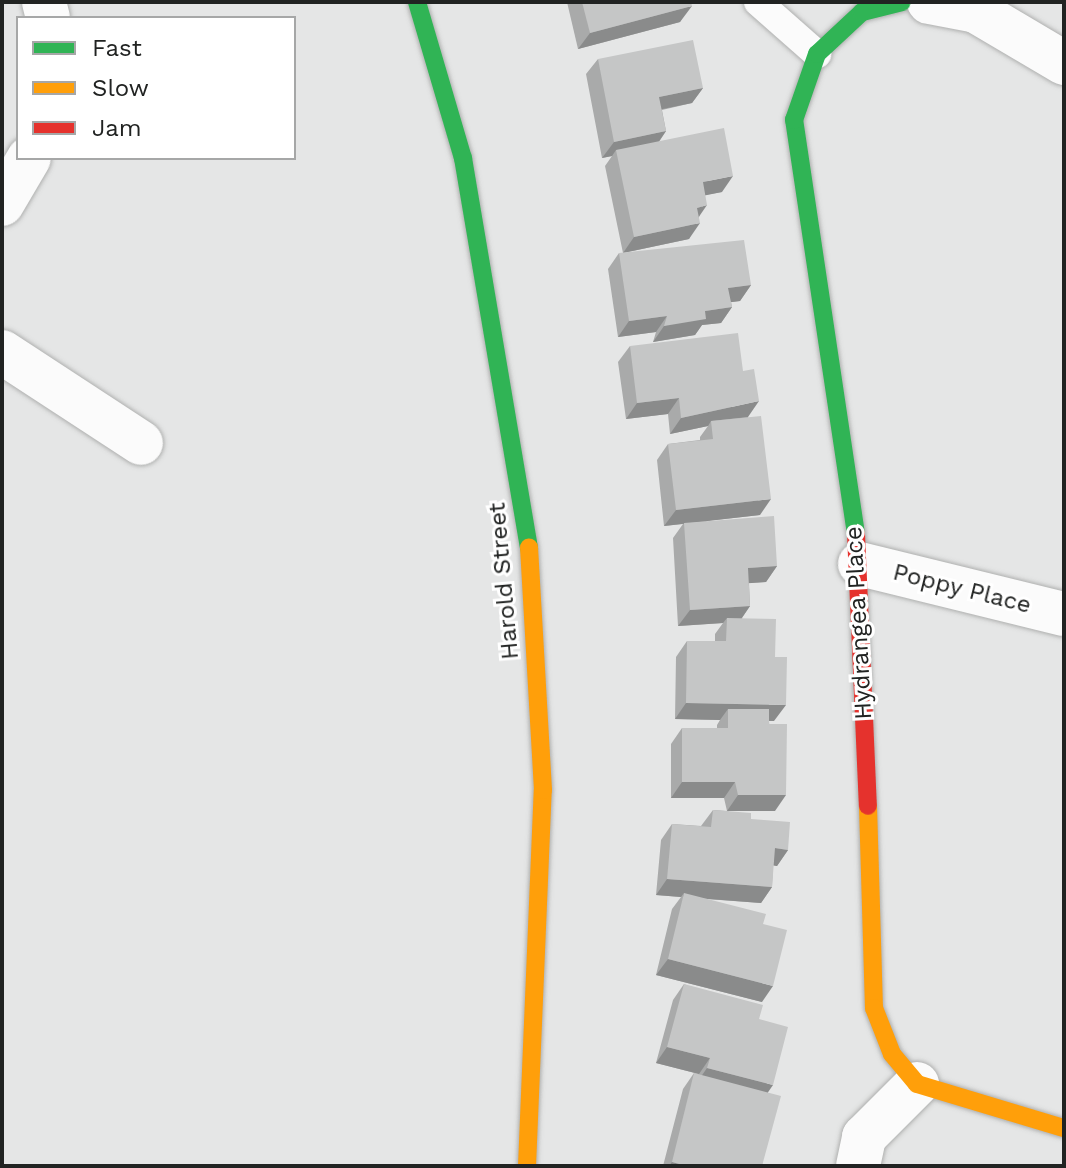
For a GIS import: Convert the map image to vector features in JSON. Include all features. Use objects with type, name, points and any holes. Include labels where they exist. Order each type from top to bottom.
[{"type":"street","name":"Harold Street","points":[[417,2],[463,158],[529,546],[543,790],[527,1166]]},
{"type":"street","name":"Hydrangea Place","points":[[902,2],[862,12],[817,54],[794,120],[860,564],[874,1008],[892,1054],[917,1084]]},
{"type":"street","points":[[929,2],[976,11],[1064,63]]},
{"type":"street","points":[[2,204],[28,160]]},
{"type":"street","points":[[2,352],[141,443]]},
{"type":"street","name":"Poppy Place","points":[[860,564],[1064,614]]},
{"type":"street","points":[[858,1166],[864,1137],[917,1084],[1064,1128]]},
{"type":"lane","points":[[758,2],[817,54]]},
{"type":"building","points":[[582,2],[691,2],[692,6],[590,33]]},
{"type":"building","points":[[693,40],[703,88],[659,97],[666,131],[614,142],[598,59]]},
{"type":"building","points":[[724,128],[733,176],[703,182],[707,205],[697,208],[700,223],[634,237],[616,150]]},
{"type":"building","points":[[744,240],[751,285],[728,288],[732,307],[705,311],[706,319],[664,326],[667,316],[629,321],[619,253]]},
{"type":"building","points":[[738,333],[743,371],[754,369],[759,401],[681,418],[679,398],[637,403],[630,346]]},
{"type":"building","points":[[761,416],[771,499],[676,510],[668,444],[713,439],[711,421]]},
{"type":"building","points":[[774,516],[777,566],[748,568],[750,606],[690,610],[684,523]]},
{"type":"building","points":[[727,618],[776,619],[775,657],[787,657],[786,705],[686,703],[687,641],[726,641]]},
{"type":"building","points":[[728,709],[769,709],[769,724],[787,724],[786,795],[738,795],[735,782],[682,782],[682,728],[728,728]]},
{"type":"building","points":[[713,810],[751,813],[751,819],[790,822],[788,850],[775,848],[772,887],[667,879],[672,824],[711,827]]},
{"type":"building","points":[[684,893],[766,914],[763,924],[787,930],[773,986],[668,959]]},
{"type":"building","points":[[684,984],[763,1005],[759,1019],[788,1027],[773,1085],[707,1068],[710,1058],[667,1047]]},
{"type":"building","points":[[694,1073],[781,1096],[762,1166],[687,1166],[672,1162]]},
{"type":"traffic: fast","points":[[417,2],[463,158],[529,547]]},
{"type":"traffic: fast","points":[[856,534],[794,120],[817,54],[862,12],[902,2]]},
{"type":"traffic: slow","points":[[527,1166],[543,790],[529,547]]},
{"type":"traffic: slow","points":[[868,806],[874,1008],[892,1054],[917,1084],[1064,1128]]},
{"type":"traffic: jam","points":[[856,534],[868,806]]}]
